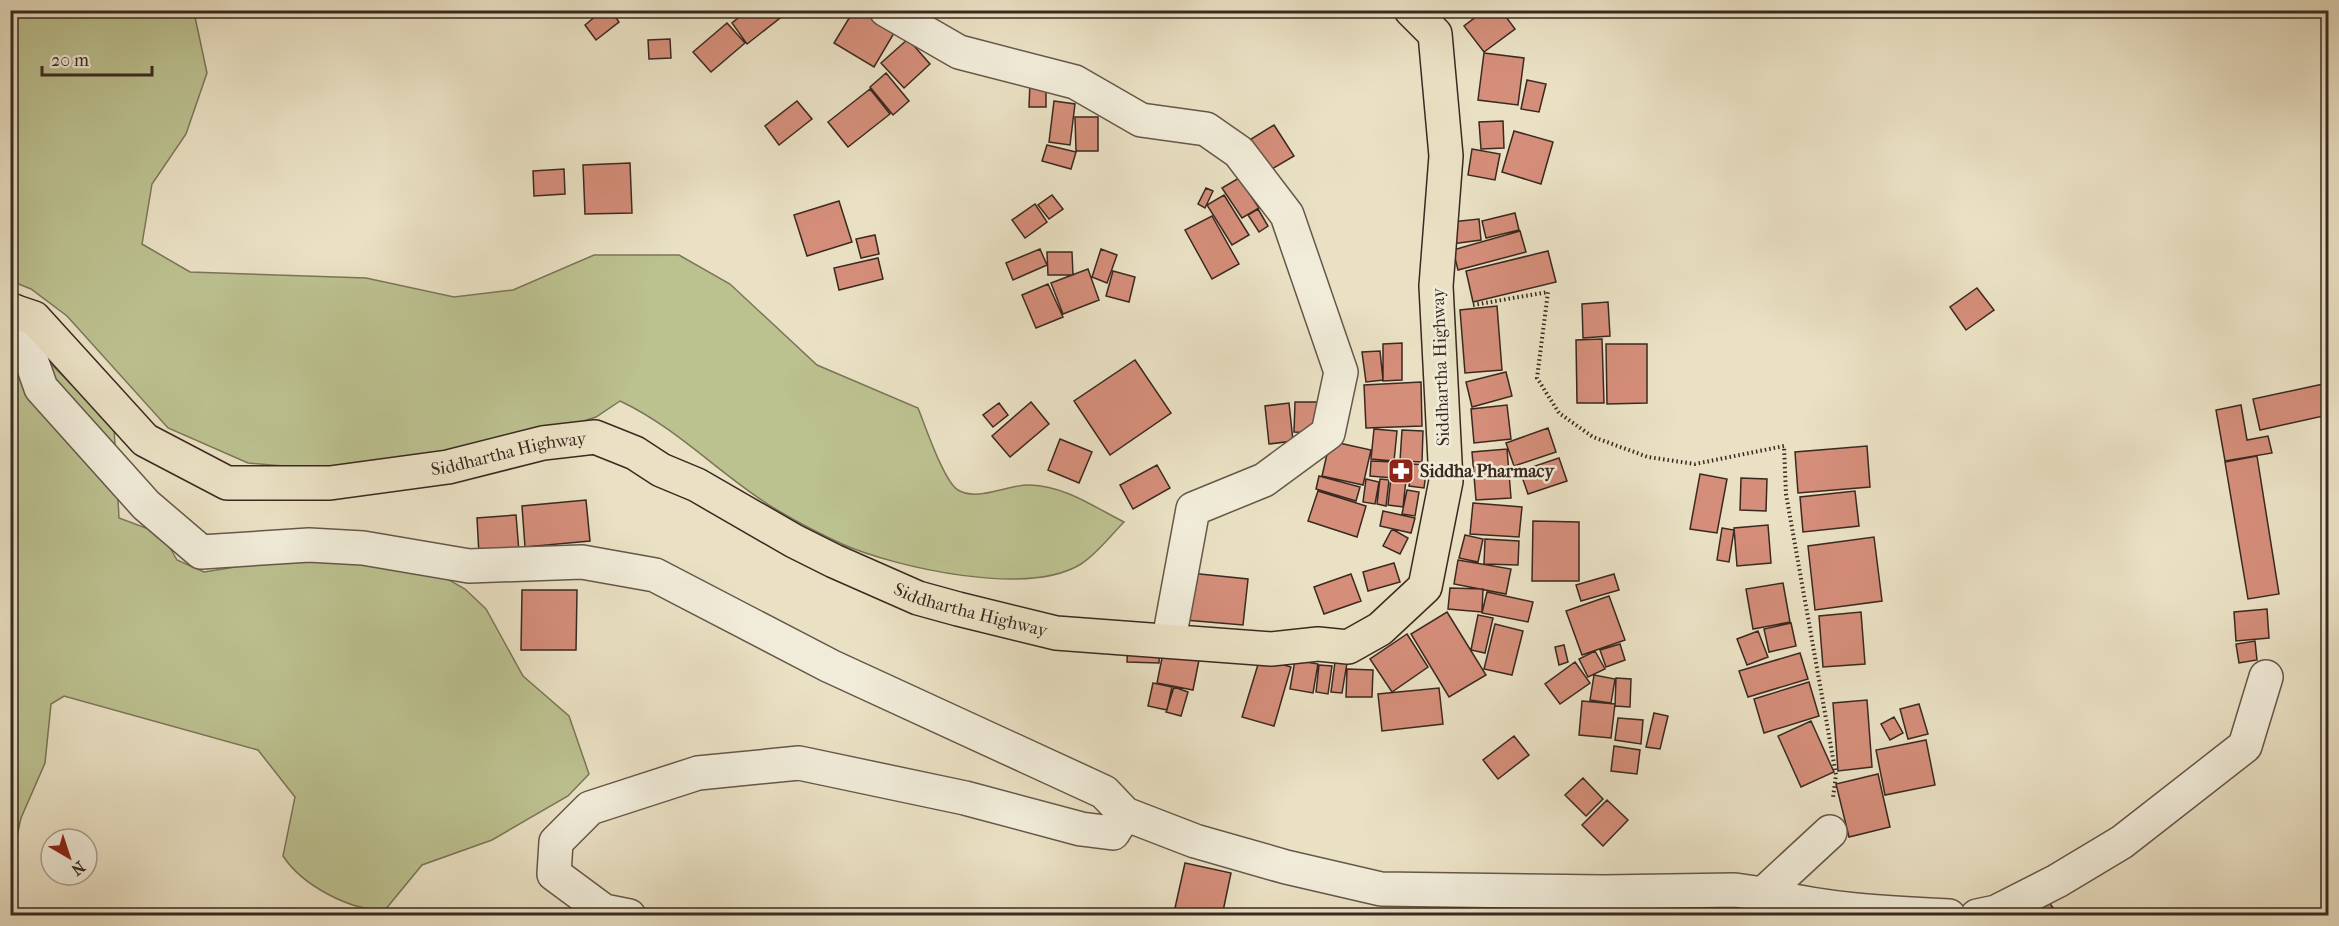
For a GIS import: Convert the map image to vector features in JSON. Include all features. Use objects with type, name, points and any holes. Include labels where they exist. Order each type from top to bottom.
[{"type":"highway","name":"Siddhartha Highway","points":[[12,310],[34,318],[145,441],[227,483],[330,483],[448,467],[543,443],[595,437],[635,453],[661,470],[697,485],[794,541],[918,598],[1056,633],[1169,639],[1271,649],[1318,644],[1347,647],[1380,629],[1425,587],[1446,481],[1436,286],[1446,156],[1435,34],[1411,10]]},
{"type":"street","points":[[886,10],[959,52],[1075,82],[1141,120],[1206,129],[1239,152],[1287,215],[1341,372],[1328,433],[1264,480],[1192,509],[1169,639]]},
{"type":"street","points":[[12,310],[41,388],[147,505],[201,552],[309,545],[363,548],[469,566],[582,562],[655,576],[830,666],[981,738],[1104,792],[1125,814],[1206,844],[1286,867],[1381,889],[1581,892],[1736,890],[1807,905],[1874,912],[1950,915]]},
{"type":"street","points":[[1977,915],[1996,912],[2057,881],[2122,842],[2245,746],[2266,677]]},
{"type":"street","points":[[629,915],[604,911],[554,874],[556,842],[590,808],[698,773],[799,763],[965,798],[1081,829],[1113,833],[1125,814]]},
{"type":"street","points":[[1763,894],[1830,832]]},
{"type":"path","points":[[1438,312],[1548,292],[1538,378],[1559,413],[1593,437],[1647,457],[1695,464],[1784,446],[1786,494],[1836,775],[1830,832]]},
{"type":"green space","points":[[186,10],[195,17],[207,73],[186,134],[152,184],[142,244],[190,272],[366,278],[454,297],[513,290],[594,255],[679,255],[730,284],[817,365],[918,408],[941,465],[958,490],[975,494],[1021,485],[1043,486],[1079,498],[1124,522],[1087,560],[1058,574],[997,579],[928,570],[866,553],[809,528],[757,497],[681,439],[620,401],[596,417],[483,453],[307,468],[248,463],[168,428],[67,316],[31,289],[11,281],[10,11]]},
{"type":"green space","points":[[10,343],[40,353],[114,427],[119,518],[162,534],[177,560],[204,572],[310,555],[423,565],[465,589],[486,609],[523,676],[569,716],[589,774],[568,796],[492,840],[422,865],[385,910],[371,909],[342,901],[314,886],[291,867],[283,856],[295,797],[258,750],[64,696],[51,704],[45,763],[21,818],[11,863]]},
{"type":"building","points":[[603,10],[611,10],[619,22],[596,40],[585,25]]},
{"type":"building","points":[[748,10],[774,10],[780,18],[747,44],[732,23]]},
{"type":"building","points":[[854,10],[867,10],[897,28],[874,67],[834,43]]},
{"type":"building","points":[[1485,10],[1501,10],[1515,29],[1484,52],[1464,26]]},
{"type":"building","points":[[727,23],[745,43],[711,72],[693,52]]},
{"type":"building","points":[[670,39],[671,58],[649,59],[648,40]]},
{"type":"building","points":[[908,39],[930,64],[904,88],[881,63]]},
{"type":"building","points":[[1484,53],[1524,58],[1518,105],[1478,100]]},
{"type":"building","points":[[886,73],[909,101],[893,115],[870,87]]},
{"type":"building","points":[[1527,80],[1546,84],[1539,112],[1521,109]]},
{"type":"building","points":[[1030,82],[1046,82],[1046,107],[1029,107]]},
{"type":"building","points":[[870,89],[890,114],[848,147],[828,122]]},
{"type":"building","points":[[797,101],[812,119],[779,145],[765,126]]},
{"type":"building","points":[[1054,101],[1075,104],[1070,145],[1049,142]]},
{"type":"building","points":[[1075,117],[1098,117],[1098,151],[1076,151]]},
{"type":"building","points":[[1503,121],[1504,148],[1481,149],[1479,122]]},
{"type":"building","points":[[1274,125],[1294,156],[1267,172],[1248,141]]},
{"type":"building","points":[[1514,131],[1553,142],[1541,184],[1502,172]]},
{"type":"building","points":[[1047,145],[1076,152],[1071,169],[1042,161]]},
{"type":"building","points":[[1472,149],[1500,154],[1495,180],[1468,175]]},
{"type":"building","points":[[630,163],[632,213],[585,214],[583,165]]},
{"type":"building","points":[[564,169],[565,194],[534,196],[533,171]]},
{"type":"building","points":[[1239,178],[1259,208],[1242,218],[1222,188]]},
{"type":"building","points":[[1206,188],[1213,191],[1205,208],[1198,204]]},
{"type":"building","points":[[1052,195],[1063,209],[1049,219],[1038,205]]},
{"type":"building","points":[[1224,195],[1249,235],[1232,245],[1207,205]]},
{"type":"building","points":[[839,201],[852,242],[807,256],[794,215]]},
{"type":"building","points":[[1035,204],[1047,222],[1025,238],[1012,220]]},
{"type":"building","points":[[1258,209],[1268,226],[1259,232],[1248,215]]},
{"type":"building","points":[[1515,213],[1519,230],[1486,238],[1482,221]]},
{"type":"building","points":[[1212,216],[1239,264],[1212,279],[1185,230]]},
{"type":"building","points":[[1479,219],[1481,240],[1444,245],[1442,223]]},
{"type":"building","points":[[1520,231],[1526,252],[1458,270],[1453,250]]},
{"type":"building","points":[[875,235],[879,254],[861,258],[856,239]]},
{"type":"building","points":[[1040,249],[1047,265],[1013,280],[1006,263]]},
{"type":"building","points":[[1101,249],[1117,255],[1107,283],[1092,277]]},
{"type":"building","points":[[1548,251],[1556,282],[1473,302],[1466,271]]},
{"type":"building","points":[[1047,252],[1072,252],[1073,275],[1048,275]]},
{"type":"building","points":[[878,258],[883,279],[839,290],[834,268]]},
{"type":"building","points":[[1088,269],[1099,300],[1063,314],[1051,283]]},
{"type":"building","points":[[1113,271],[1135,277],[1129,302],[1106,296]]},
{"type":"building","points":[[1048,284],[1063,317],[1036,328],[1022,295]]},
{"type":"building","points":[[1977,288],[1994,310],[1966,330],[1950,307]]},
{"type":"building","points":[[1608,302],[1610,336],[1583,338],[1582,304]]},
{"type":"building","points":[[1497,306],[1502,370],[1465,373],[1460,310]]},
{"type":"building","points":[[1602,339],[1604,403],[1577,403],[1576,340]]},
{"type":"building","points":[[1402,343],[1402,380],[1383,381],[1383,344]]},
{"type":"building","points":[[1606,344],[1647,344],[1647,403],[1607,404]]},
{"type":"building","points":[[1380,351],[1383,380],[1366,382],[1362,352]]},
{"type":"building","points":[[1135,360],[1171,413],[1110,455],[1074,401]]},
{"type":"building","points":[[1506,372],[1512,396],[1472,407],[1466,382]]},
{"type":"building","points":[[1421,382],[1422,426],[1366,428],[1364,385]]},
{"type":"building","points":[[2328,383],[2328,415],[2260,430],[2253,399]]},
{"type":"building","points":[[1031,402],[1049,424],[1010,457],[992,436]]},
{"type":"building","points":[[1295,402],[1318,402],[1318,433],[1294,432]]},
{"type":"building","points":[[999,403],[1008,415],[993,427],[983,415]]},
{"type":"building","points":[[1289,403],[1293,441],[1269,444],[1265,406]]},
{"type":"building","points":[[1507,405],[1511,439],[1474,443],[1471,409]]},
{"type":"building","points":[[2241,405],[2247,440],[2268,436],[2272,453],[2225,461],[2216,410]]},
{"type":"building","points":[[1548,428],[1556,452],[1514,466],[1506,443]]},
{"type":"building","points":[[1374,429],[1397,431],[1394,461],[1371,459]]},
{"type":"building","points":[[1402,430],[1423,431],[1422,462],[1400,461]]},
{"type":"building","points":[[1060,439],[1092,452],[1079,483],[1048,470]]},
{"type":"building","points":[[1330,441],[1371,450],[1363,485],[1322,476]]},
{"type":"building","points":[[1867,446],[1870,487],[1798,493],[1795,452]]},
{"type":"building","points":[[1507,449],[1511,498],[1476,500],[1472,452]]},
{"type":"building","points":[[2257,456],[2279,594],[2248,599],[2225,462]]},
{"type":"building","points":[[1559,458],[1567,481],[1528,494],[1520,471]]},
{"type":"building","points":[[1371,461],[1394,462],[1393,478],[1370,476]]},
{"type":"building","points":[[1395,462],[1410,463],[1410,479],[1394,478]]},
{"type":"building","points":[[1412,464],[1427,465],[1424,488],[1409,486]]},
{"type":"building","points":[[1157,465],[1170,488],[1133,509],[1120,485]]},
{"type":"building","points":[[1700,474],[1727,479],[1717,533],[1690,529]]},
{"type":"building","points":[[1319,476],[1360,487],[1356,501],[1316,489]]},
{"type":"building","points":[[1391,478],[1406,480],[1403,507],[1388,505]]},
{"type":"building","points":[[1741,478],[1767,479],[1766,511],[1740,510]]},
{"type":"building","points":[[1366,479],[1379,482],[1375,504],[1363,502]]},
{"type":"building","points":[[1380,479],[1389,480],[1386,506],[1377,504]]},
{"type":"building","points":[[1407,490],[1419,492],[1415,516],[1402,514]]},
{"type":"building","points":[[1318,491],[1366,506],[1357,537],[1308,521]]},
{"type":"building","points":[[1855,491],[1859,526],[1803,532],[1800,497]]},
{"type":"building","points":[[586,500],[590,541],[525,547],[522,506]]},
{"type":"building","points":[[1473,503],[1522,507],[1519,537],[1470,534]]},
{"type":"building","points":[[1383,511],[1415,518],[1411,533],[1380,526]]},
{"type":"building","points":[[516,515],[519,552],[479,555],[477,518]]},
{"type":"building","points":[[1533,521],[1579,522],[1579,581],[1532,581]]},
{"type":"building","points":[[1768,525],[1771,563],[1737,566],[1734,528]]},
{"type":"building","points":[[1722,528],[1734,530],[1729,562],[1717,560]]},
{"type":"building","points":[[1392,529],[1408,538],[1400,554],[1383,546]]},
{"type":"building","points":[[1465,535],[1483,539],[1478,562],[1459,558]]},
{"type":"building","points":[[1874,537],[1882,601],[1815,610],[1808,546]]},
{"type":"building","points":[[1485,539],[1519,541],[1518,565],[1484,564]]},
{"type":"building","points":[[1458,560],[1511,569],[1506,594],[1454,584]]},
{"type":"building","points":[[1394,563],[1400,582],[1368,591],[1363,572]]},
{"type":"building","points":[[1190,573],[1248,579],[1243,625],[1185,620]]},
{"type":"building","points":[[1351,574],[1361,601],[1324,614],[1314,587]]},
{"type":"building","points":[[1614,574],[1619,590],[1581,601],[1576,585]]},
{"type":"building","points":[[1783,583],[1790,622],[1753,629],[1746,589]]},
{"type":"building","points":[[1450,588],[1483,589],[1482,612],[1448,609]]},
{"type":"building","points":[[522,590],[577,590],[576,650],[521,650]]},
{"type":"building","points":[[1487,592],[1533,602],[1528,622],[1482,613]]},
{"type":"building","points":[[1609,596],[1625,640],[1582,655],[1566,611]]},
{"type":"building","points":[[2267,609],[2269,638],[2236,641],[2234,612]]},
{"type":"building","points":[[1447,612],[1486,675],[1449,697],[1411,634]]},
{"type":"building","points":[[1861,612],[1865,664],[1823,667],[1819,616]]},
{"type":"building","points":[[1478,615],[1493,618],[1485,653],[1471,650]]},
{"type":"building","points":[[1791,623],[1796,646],[1769,652],[1764,629]]},
{"type":"building","points":[[1495,624],[1523,631],[1512,675],[1484,669]]},
{"type":"building","points":[[1758,631],[1768,657],[1747,665],[1737,639]]},
{"type":"building","points":[[1407,634],[1428,667],[1392,692],[1370,659]]},
{"type":"building","points":[[1128,640],[1160,641],[1159,663],[1127,662]]},
{"type":"building","points":[[2255,641],[2257,660],[2239,663],[2236,644]]},
{"type":"building","points":[[1620,644],[1625,660],[1606,667],[1600,650]]},
{"type":"building","points":[[1564,645],[1568,662],[1559,665],[1555,647]]},
{"type":"building","points":[[1164,648],[1200,655],[1193,690],[1157,683]]},
{"type":"building","points":[[1595,651],[1605,669],[1588,677],[1579,659]]},
{"type":"building","points":[[1800,653],[1808,679],[1748,697],[1739,671]]},
{"type":"building","points":[[1260,658],[1291,667],[1274,726],[1242,717]]},
{"type":"building","points":[[1295,660],[1318,664],[1313,693],[1290,689]]},
{"type":"building","points":[[1335,662],[1347,663],[1342,693],[1331,692]]},
{"type":"building","points":[[1575,662],[1590,683],[1560,704],[1545,684]]},
{"type":"building","points":[[1319,665],[1332,666],[1328,694],[1316,692]]},
{"type":"building","points":[[1347,669],[1373,670],[1372,697],[1346,697]]},
{"type":"building","points":[[1594,675],[1615,679],[1611,703],[1590,700]]},
{"type":"building","points":[[1616,678],[1631,679],[1630,707],[1615,706]]},
{"type":"building","points":[[1809,682],[1819,716],[1764,733],[1754,699]]},
{"type":"building","points":[[1153,683],[1172,687],[1167,710],[1148,706]]},
{"type":"building","points":[[1174,687],[1188,692],[1181,716],[1166,712]]},
{"type":"building","points":[[1439,688],[1443,724],[1382,731],[1378,694]]},
{"type":"building","points":[[1867,700],[1872,767],[1838,771],[1833,703]]},
{"type":"building","points":[[1582,701],[1615,704],[1611,738],[1579,735]]},
{"type":"building","points":[[1919,704],[1928,734],[1908,739],[1900,709]]},
{"type":"building","points":[[1654,713],[1668,716],[1660,749],[1646,747]]},
{"type":"building","points":[[1894,717],[1903,733],[1890,740],[1881,724]]},
{"type":"building","points":[[1618,718],[1643,720],[1641,744],[1615,740]]},
{"type":"building","points":[[1811,721],[1834,772],[1801,787],[1778,736]]},
{"type":"building","points":[[1514,736],[1529,755],[1498,779],[1483,760]]},
{"type":"building","points":[[1926,740],[1935,785],[1885,795],[1876,750]]},
{"type":"building","points":[[1614,746],[1640,750],[1637,774],[1611,771]]},
{"type":"building","points":[[1878,774],[1890,827],[1849,837],[1836,784]]},
{"type":"building","points":[[1583,778],[1603,799],[1586,816],[1565,795]]},
{"type":"building","points":[[1607,800],[1628,820],[1603,846],[1582,825]]},
{"type":"building","points":[[1185,863],[1231,873],[1222,916],[1207,916],[1175,908]]},
{"type":"building","points":[[2048,901],[2059,916],[2029,916]]},
{"type":"building","points":[[1601,902],[1623,903],[1623,916],[1600,916]]},
{"type":"building","points":[[1570,903],[1597,905],[1597,916],[1569,916]]},
{"type":"building","points":[[1522,905],[1565,910],[1565,916],[1521,916]]},
{"type":"place","name":"Siddha Pharmacy","points":[[1401,471]]}]
